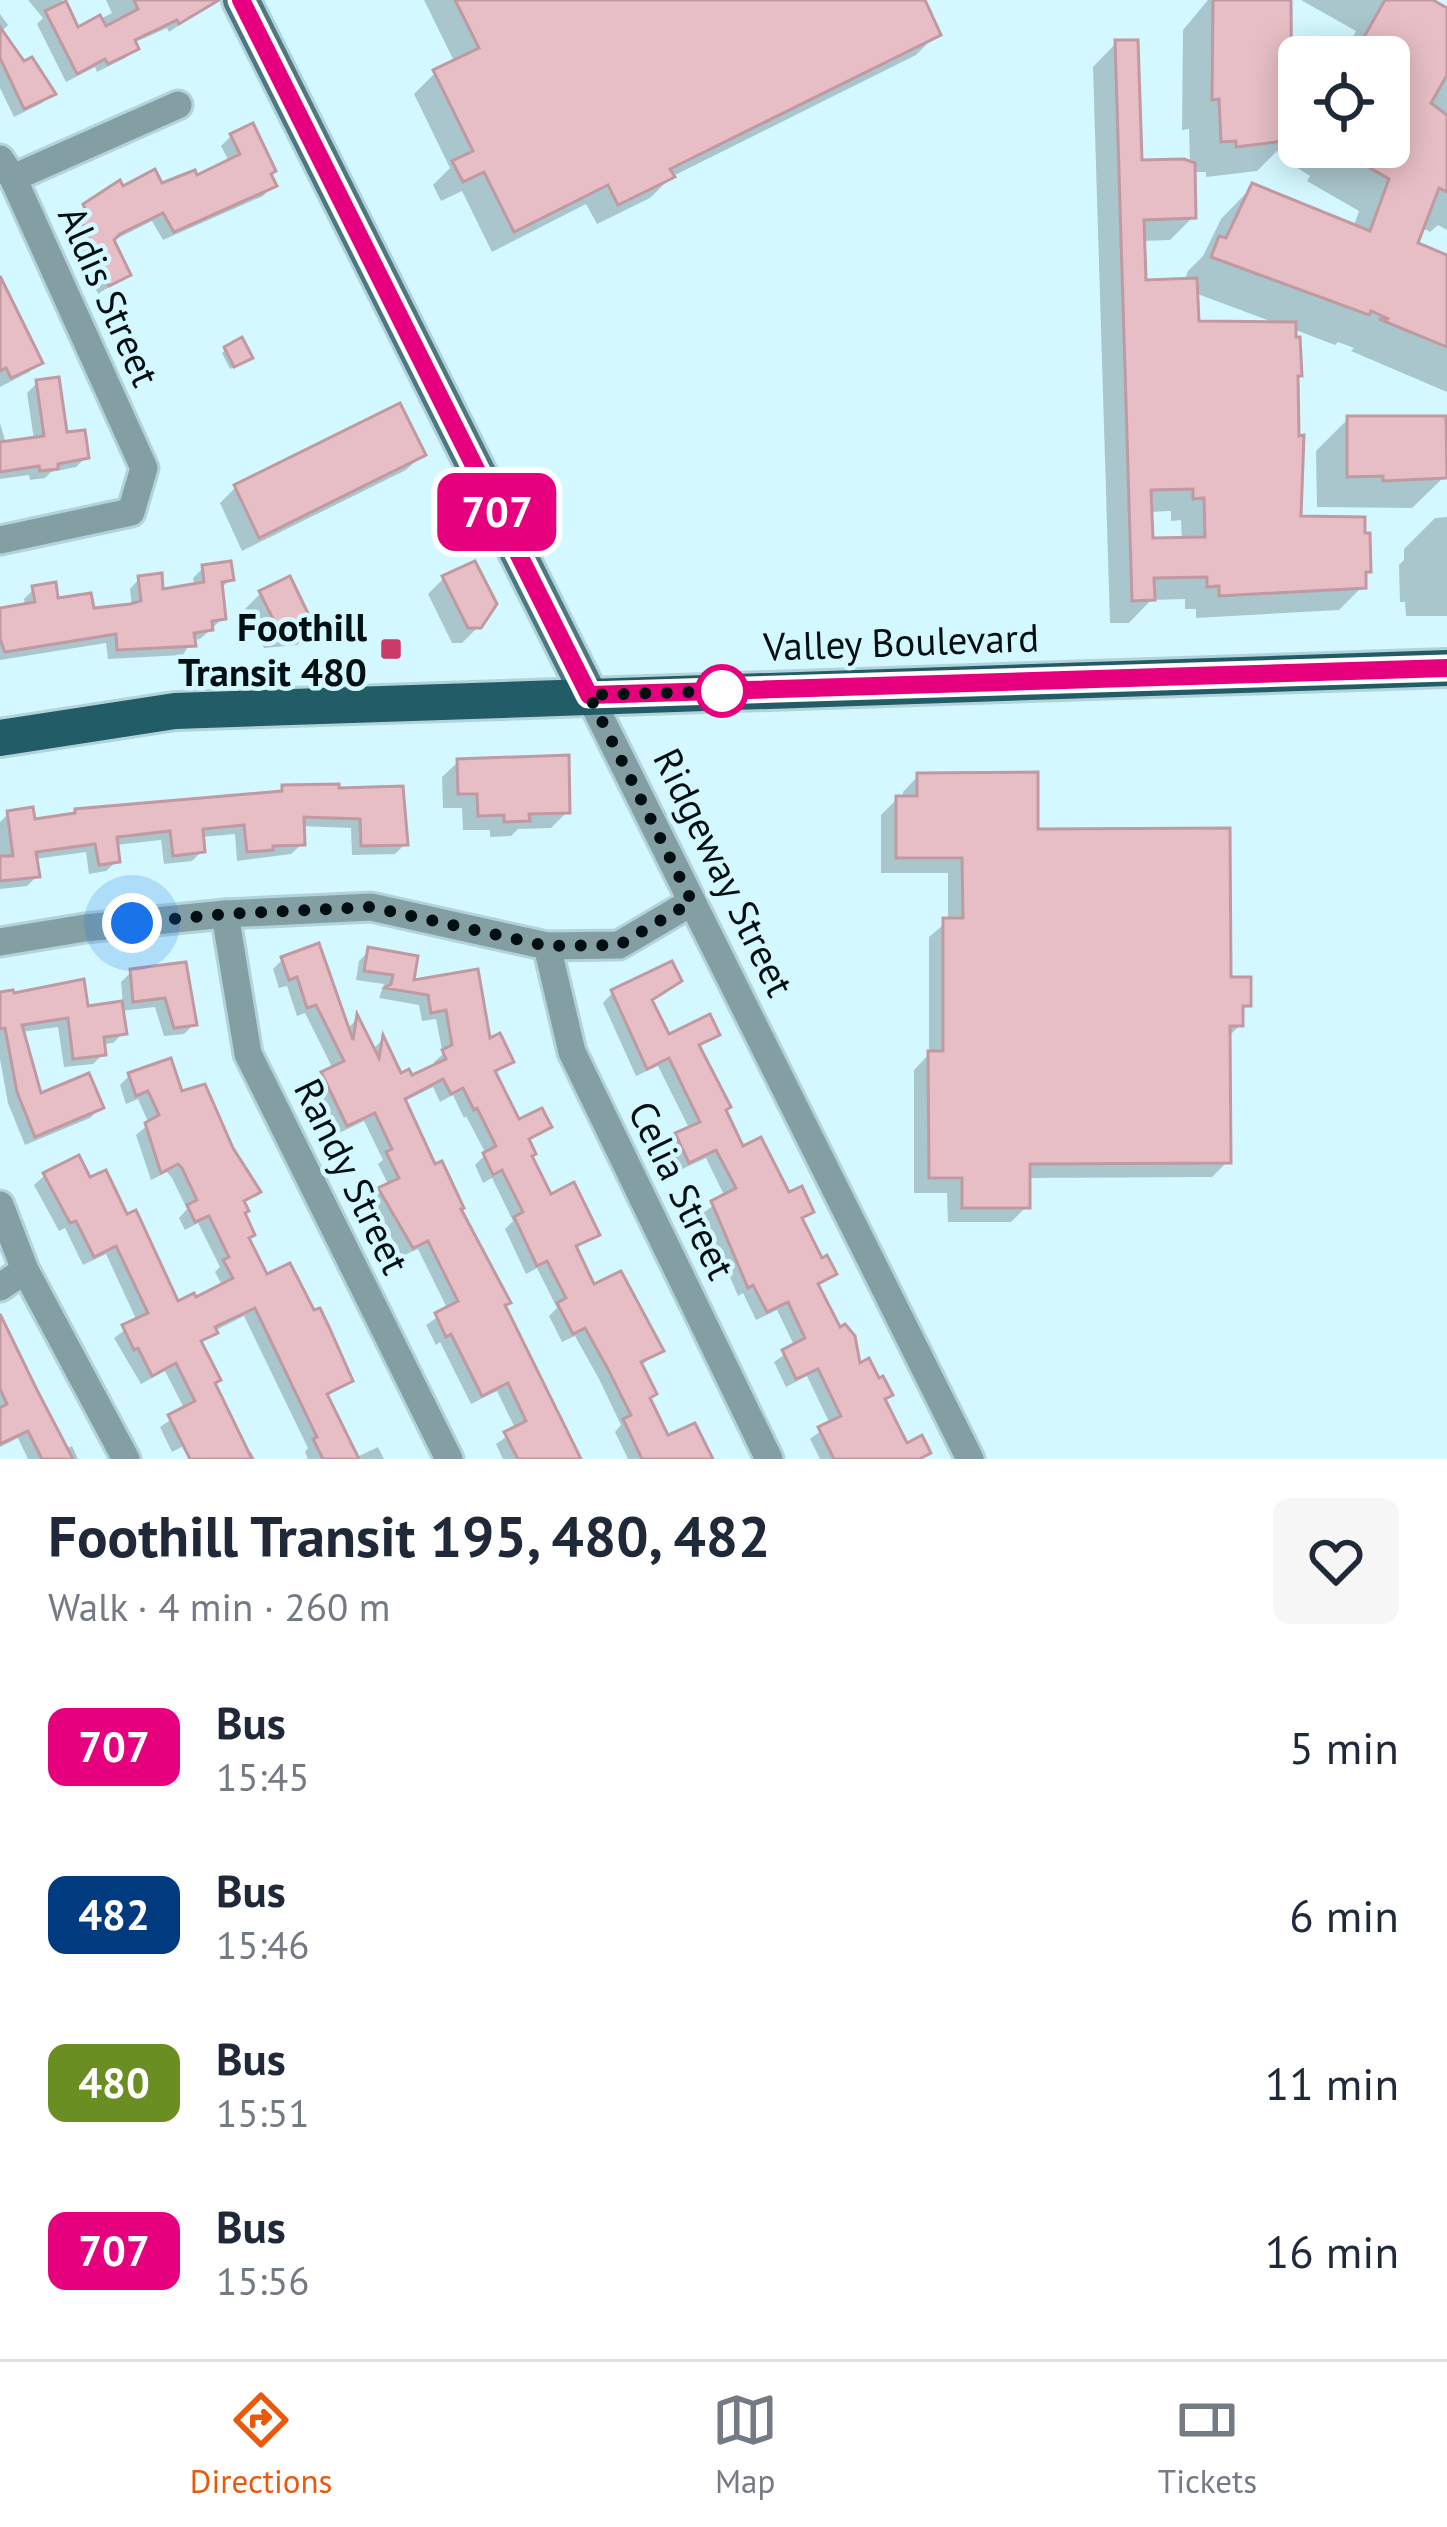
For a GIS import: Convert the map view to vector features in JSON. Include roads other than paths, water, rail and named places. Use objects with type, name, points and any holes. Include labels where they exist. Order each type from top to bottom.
[{"type":"main road","name":"Valley Boulevard","points":[[0,738],[175,711],[1447,668]]},
{"type":"street","name":"Ridgeway Street","points":[[241,0],[970,1459]]},
{"type":"street","points":[[6,168],[178,105]]},
{"type":"street","name":"Aldis Street","points":[[0,540],[131,512],[144,468],[6,168]]},
{"type":"street","points":[[0,942],[225,914],[371,907],[547,946],[619,945],[692,902]]},
{"type":"street","name":"Randy Street","points":[[225,914],[248,1054],[449,1459]]},
{"type":"street","name":"Celia Street","points":[[547,946],[572,1052],[769,1459]]},
{"type":"street","points":[[0,1205],[25,1270],[125,1459]]},
{"type":"street","points":[[0,1287],[25,1270]]},
{"type":"place","name":"Foothill Transit 480","points":[[391,649]]}]
